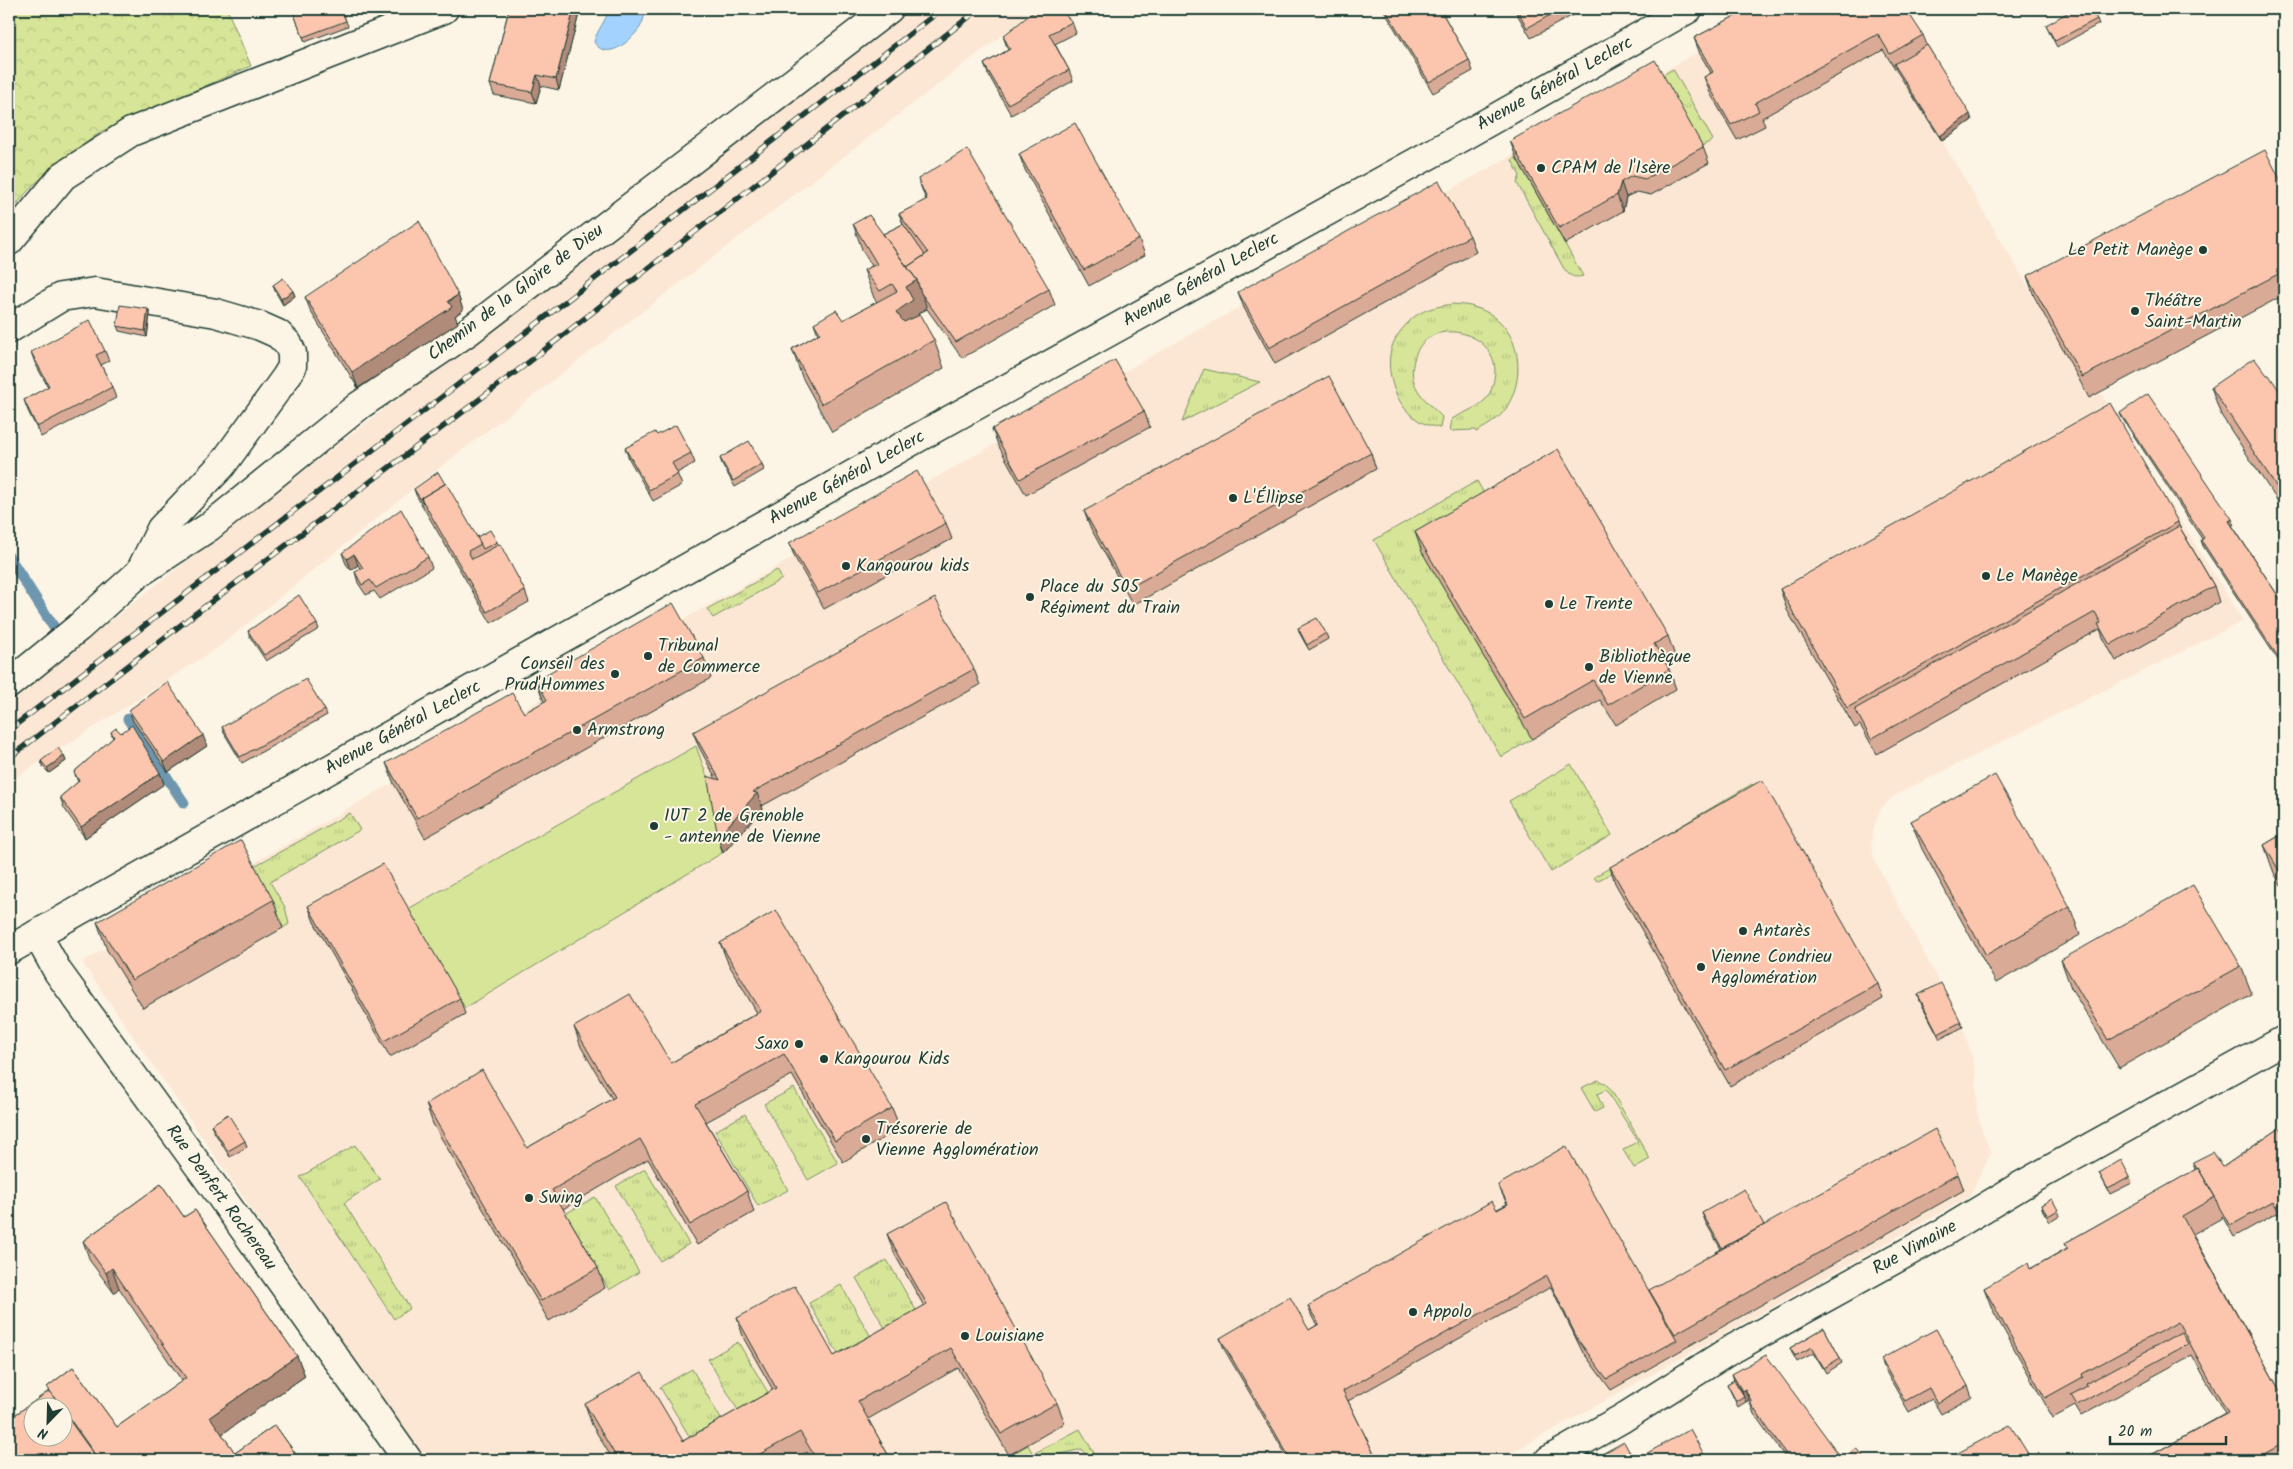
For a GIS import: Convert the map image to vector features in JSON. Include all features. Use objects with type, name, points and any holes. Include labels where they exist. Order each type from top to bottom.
[{"type":"street","points":[[9,241],[63,176],[130,132],[444,9]]},
{"type":"street","name":"Chemin de la Gloire de Dieu","points":[[9,684],[78,628],[139,573],[209,527],[360,405],[469,331],[889,9]]},
{"type":"street","name":"Avenue Général Leclerc","points":[[9,950],[937,427],[1688,9]]},
{"type":"street","name":"Chemin de la Gloire de Dieu","points":[[9,329],[61,297],[95,292],[216,313],[260,326],[278,334],[288,344],[292,353],[292,367],[286,377],[222,465],[161,529],[139,573]]},
{"type":"street","name":"Rue Denfert Rochereau","points":[[37,934],[58,972],[408,1460]]},
{"type":"street","name":"Rue Vimaine","points":[[1549,1460],[1623,1418],[1727,1352],[1944,1232],[2022,1185],[2284,1040]]},
{"type":"shaded area","points":[[903,9],[1036,9],[430,475],[219,647],[9,782],[9,701],[152,588]]},
{"type":"shaded area","points":[[1775,9],[1857,9],[1942,141],[2034,296],[2089,397],[2100,392],[2243,621],[1894,796],[1880,810],[1873,830],[1871,846],[1875,861],[1963,1027],[1972,1055],[1976,1074],[1977,1111],[1991,1153],[1969,1197],[1499,1460],[423,1460],[82,962],[394,782],[1148,358]]},
{"type":"green space","points":[[9,9],[227,9],[251,66],[100,132],[32,186],[9,214]]},
{"type":"green space","points":[[1673,69],[1713,140],[1700,147],[1661,76]]},
{"type":"green space","points":[[1516,157],[1583,276],[1571,276],[1563,267],[1517,183],[1520,176],[1512,160]]},
{"type":"green space","points":[[1454,304],[1474,307],[1491,315],[1502,324],[1510,335],[1518,363],[1514,392],[1505,410],[1490,424],[1476,432],[1475,430],[1450,431],[1452,419],[1482,403],[1492,387],[1494,363],[1488,350],[1477,340],[1464,334],[1449,332],[1435,335],[1423,342],[1415,356],[1413,366],[1414,383],[1422,396],[1442,417],[1440,428],[1421,422],[1408,412],[1397,395],[1390,374],[1390,353],[1393,344],[1405,326],[1423,311]]},
{"type":"green space","points":[[1204,369],[1260,382],[1182,422]]},
{"type":"green space","points":[[1477,481],[1494,511],[1532,739],[1501,757],[1374,540]]},
{"type":"green space","points":[[777,570],[782,579],[713,618],[707,609]]},
{"type":"green space","points":[[696,746],[712,791],[722,853],[465,1008],[408,909]]},
{"type":"green space","points":[[1571,764],[1612,835],[1551,872],[1509,801]]},
{"type":"green space","points":[[1752,784],[1757,793],[1597,881],[1594,877]]},
{"type":"green space","points":[[350,813],[360,830],[270,882],[285,907],[289,924],[283,928],[251,868]]},
{"type":"green space","points":[[1598,1080],[1607,1085],[1613,1093],[1650,1159],[1634,1168],[1623,1150],[1638,1141],[1606,1090],[1597,1094],[1603,1108],[1595,1112],[1581,1088]]},
{"type":"green space","points":[[794,1088],[838,1163],[808,1180],[764,1104]]},
{"type":"green space","points":[[745,1114],[788,1190],[758,1206],[715,1131]]},
{"type":"green space","points":[[355,1145],[380,1179],[344,1203],[410,1308],[394,1319],[300,1177]]},
{"type":"green space","points":[[645,1169],[689,1244],[660,1261],[616,1186]]},
{"type":"green space","points":[[595,1197],[639,1272],[609,1290],[565,1214]]},
{"type":"green space","points":[[887,1260],[924,1324],[893,1342],[856,1278]]},
{"type":"green space","points":[[841,1285],[878,1349],[846,1368],[809,1303]]},
{"type":"green space","points":[[738,1342],[776,1406],[746,1424],[708,1359]]},
{"type":"green space","points":[[692,1369],[729,1433],[698,1451],[660,1387]]},
{"type":"green space","points":[[1080,1429],[1098,1460],[1088,1460],[1082,1449],[1036,1460],[1001,1460],[1028,1445],[1033,1454]]},
{"type":"water","points":[[609,9],[646,10],[640,27],[630,39],[618,48],[605,50],[599,48],[594,42]]},
{"type":"building","points":[[292,9],[341,9],[346,21],[303,37]]},
{"type":"building","points":[[509,9],[574,9],[556,79],[537,75],[532,92],[490,84]]},
{"type":"building","points":[[1037,9],[1060,9],[1072,22],[1049,34],[1069,70],[1008,104],[984,64],[1010,49],[1003,36]]},
{"type":"building","points":[[1385,9],[1440,9],[1469,60],[1429,82]]},
{"type":"building","points":[[1517,9],[1561,9],[1527,28]]},
{"type":"building","points":[[1748,9],[1906,9],[1923,35],[1890,54],[1878,34],[1755,103],[1759,111],[1731,125],[1704,77],[1713,72],[1694,38]]},
{"type":"building","points":[[2074,9],[2090,9],[2097,19],[2055,41],[2046,25]]},
{"type":"building","points":[[2277,9],[2284,9],[2284,21]]},
{"type":"building","points":[[1927,45],[1970,114],[1940,136],[1894,64]]},
{"type":"building","points":[[1655,60],[1703,147],[1645,179],[1632,176],[1621,182],[1617,195],[1559,228],[1510,141]]},
{"type":"building","points":[[1075,123],[1139,239],[1084,270],[1019,154]]},
{"type":"building","points":[[967,149],[1049,289],[956,342],[921,293],[917,280],[907,267],[928,253],[899,214],[927,199],[918,179]]},
{"type":"building","name":"Le Petit Manège","points":[[2265,150],[2284,187],[2284,271],[2082,377],[2027,276]]},
{"type":"building","points":[[1439,181],[1470,236],[1269,348],[1238,292]]},
{"type":"building","points":[[869,215],[917,280],[906,287],[913,300],[896,312],[904,322],[920,315],[934,340],[821,404],[792,349],[820,333],[814,323],[836,310],[843,320],[897,291],[892,284],[880,291],[864,270],[877,264],[853,224]]},
{"type":"building","points":[[419,221],[458,295],[448,301],[452,307],[352,372],[305,297]]},
{"type":"building","points":[[903,224],[925,255],[907,267],[883,234]]},
{"type":"building","points":[[283,278],[293,291],[281,299],[273,285]]},
{"type":"building","points":[[120,305],[148,309],[145,331],[117,326]]},
{"type":"building","points":[[90,320],[105,351],[96,355],[112,387],[37,427],[24,400],[49,386],[31,352]]},
{"type":"building","points":[[2254,358],[2269,375],[2284,398],[2284,498],[2211,387]]},
{"type":"building","points":[[1115,360],[1144,411],[1020,479],[992,429]]},
{"type":"building","name":"L'Éllipse","points":[[1329,376],[1371,453],[1127,589],[1084,511]]},
{"type":"building","points":[[2148,394],[2232,519],[2229,521],[2284,605],[2284,666],[2201,540],[2204,538],[2120,413]]},
{"type":"building","name":"Le Manège","points":[[2110,403],[2178,522],[1847,708],[1780,589]]},
{"type":"building","points":[[676,425],[691,453],[672,463],[678,474],[649,490],[625,448],[655,432],[657,435]]},
{"type":"building","points":[[749,441],[762,464],[733,481],[720,458]]},
{"type":"building","name":"Le Trente","points":[[1558,449],[1668,636],[1654,644],[1669,669],[1608,705],[1593,680],[1525,719],[1415,532]]},
{"type":"building","points":[[917,471],[946,523],[818,593],[789,543]]},
{"type":"building","points":[[438,472],[445,484],[421,498],[423,503],[414,489]]},
{"type":"building","points":[[446,483],[481,544],[468,551],[472,559],[500,544],[525,591],[487,612],[421,498]]},
{"type":"building","points":[[401,509],[428,557],[376,588],[370,580],[362,585],[355,572],[363,568],[354,554],[347,559],[342,553]]},
{"type":"building","points":[[2179,526],[2214,586],[2110,645],[2098,624],[2101,623],[2095,612],[1871,739],[1855,709]]},
{"type":"building","points":[[490,530],[497,542],[483,549],[477,537]]},
{"type":"building","points":[[299,595],[317,624],[264,655],[248,631]]},
{"type":"building","points":[[935,598],[974,669],[753,792],[757,793],[718,837],[707,776],[720,780],[693,732]]},
{"type":"building","name":"Armstrong","points":[[673,603],[704,658],[417,818],[386,763],[512,693],[524,713],[547,700],[536,680]]},
{"type":"building","points":[[1317,618],[1326,633],[1307,645],[1298,628]]},
{"type":"building","points":[[306,679],[325,710],[240,757],[222,727]]},
{"type":"building","points":[[167,682],[203,735],[164,762],[129,710]]},
{"type":"building","points":[[132,725],[160,773],[81,827],[60,797],[79,781],[74,772],[114,737],[111,732],[116,728],[121,733]]},
{"type":"building","points":[[58,748],[64,756],[47,768],[41,761]]},
{"type":"building","points":[[1995,775],[2070,907],[1986,955],[1911,821]]},
{"type":"building","name":"Antarès","points":[[1762,780],[1878,984],[1725,1070],[1610,867]]},
{"type":"building","points":[[2284,833],[2284,879],[2264,845]]},
{"type":"building","points":[[241,840],[273,900],[132,980],[97,922]]},
{"type":"building","points":[[383,864],[460,998],[384,1041],[308,906]]},
{"type":"building","points":[[2193,885],[2241,966],[2108,1040],[2061,960]]},
{"type":"building","points":[[776,910],[892,1108],[835,1141],[784,1054],[695,1104],[747,1191],[690,1225],[640,1139],[552,1190],[598,1268],[541,1301],[426,1104],[482,1070],[527,1148],[615,1097],[574,1027],[630,994],[671,1063],[761,1011],[720,943]]},
{"type":"building","points":[[1941,983],[1961,1022],[1938,1034],[1918,995]]},
{"type":"building","points":[[228,1114],[245,1141],[228,1151],[211,1125]]},
{"type":"building","points":[[2280,1128],[2284,1133],[2284,1200],[2276,1206],[2273,1202],[2230,1226],[2215,1197],[2193,1162],[2213,1152],[2223,1167]]},
{"type":"building","points":[[1935,1129],[1958,1174],[1675,1334],[1649,1290]]},
{"type":"building","name":"Appolo","points":[[1566,1146],[1677,1340],[1607,1379],[1578,1340],[1547,1276],[1343,1391],[1375,1456],[1379,1460],[1291,1460],[1220,1338],[1290,1297],[1309,1330],[1319,1324],[1308,1306],[1492,1201],[1497,1210],[1508,1204],[1498,1185]]},
{"type":"building","points":[[2121,1160],[2130,1177],[2108,1189],[2099,1173]]},
{"type":"building","points":[[2198,1168],[2215,1197],[2182,1216],[2284,1398],[2284,1443],[2253,1460],[2142,1460],[2228,1413],[2178,1322],[2082,1374],[2083,1377],[2045,1398],[1984,1288],[2028,1263],[2030,1269],[2068,1248],[2065,1243]]},
{"type":"building","points":[[161,1184],[184,1217],[195,1210],[297,1356],[210,1417],[240,1460],[99,1460],[72,1422],[72,1396],[54,1396],[47,1387],[73,1367],[117,1427],[186,1378],[112,1268],[106,1273],[83,1241]]},
{"type":"building","points":[[1744,1189],[1764,1225],[1722,1248],[1702,1213]]},
{"type":"building","points":[[2052,1199],[2058,1210],[2048,1216],[2041,1205]]},
{"type":"building","points":[[946,1202],[1057,1403],[1001,1434],[951,1348],[858,1401],[891,1460],[817,1460],[800,1432],[749,1460],[618,1460],[585,1404],[642,1372],[683,1441],[776,1388],[737,1318],[795,1286],[834,1356],[927,1304],[887,1234]]},
{"type":"building","points":[[1824,1328],[1840,1358],[1824,1368],[1812,1347],[1795,1356],[1790,1348]]},
{"type":"building","points":[[1936,1329],[1968,1386],[1937,1403],[1929,1388],[1905,1401],[1881,1359]]},
{"type":"building","points":[[2181,1332],[2188,1344],[2077,1405],[2071,1395],[2087,1386],[2086,1384]]},
{"type":"building","points":[[1766,1355],[1843,1460],[1790,1460],[1750,1403],[1752,1402],[1745,1389],[1742,1391],[1732,1374]]},
{"type":"building","points":[[1734,1380],[1744,1396],[1736,1401],[1727,1384]]},
{"type":"building","points":[[49,1391],[53,1396],[42,1396]]},
{"type":"building","points":[[22,1410],[22,1446],[72,1446],[72,1424],[98,1460],[9,1460],[9,1419]]},
{"type":"building","points":[[275,1425],[300,1460],[240,1460],[235,1453]]},
{"type":"building","points":[[2010,1425],[2032,1460],[1945,1460]]},
{"type":"building","points":[[1690,1429],[1707,1460],[1635,1460]]},
{"type":"building","points":[[1624,1442],[1634,1460],[1591,1460]]},
{"type":"building","points":[[1857,1448],[1866,1460],[1850,1460],[1847,1456]]},
{"type":"building","points":[[366,1454],[370,1460],[358,1460]]},
{"type":"waterway","points":[[9,557],[55,629]]},
{"type":"waterway","points":[[128,719],[184,803]]},
{"type":"railway","points":[[9,730],[942,9]]},
{"type":"railway","points":[[9,758],[195,614],[529,362],[979,9]]},
{"type":"place","name":"CPAM de l'Isère","points":[[1541,168]]},
{"type":"place","name":"Le Petit Manège","points":[[2203,250]]},
{"type":"place","name":"Théâtre Saint-Martin","points":[[2135,311]]},
{"type":"place","name":"L'Éllipse","points":[[1233,498]]},
{"type":"place","name":"Kangourou kids","points":[[846,566]]},
{"type":"place","name":"Le Manège","points":[[1986,576]]},
{"type":"place","name":"Place du 505 Régiment du Train","points":[[1030,597]]},
{"type":"place","name":"Le Trente","points":[[1549,604]]},
{"type":"place","name":"Tribunal de Commerce","points":[[648,656]]},
{"type":"place","name":"Bibliothèque de Vienne","points":[[1589,667]]},
{"type":"place","name":"Conseil des Prud'Hommes","points":[[615,674]]},
{"type":"place","name":"Armstrong","points":[[577,730]]},
{"type":"place","name":"IUT 2 de Grenoble - antenne de Vienne","points":[[654,826]]},
{"type":"place","name":"Antarès","points":[[1743,931]]},
{"type":"place","name":"Vienne Condrieu Agglomération","points":[[1701,967]]},
{"type":"place","name":"Saxo","points":[[799,1044]]},
{"type":"place","name":"Kangourou Kids","points":[[824,1059]]},
{"type":"place","name":"Trésorerie de Vienne Agglomération","points":[[866,1139]]},
{"type":"place","name":"Swing","points":[[529,1198]]},
{"type":"place","name":"Appolo","points":[[1413,1312]]},
{"type":"place","name":"Louisiane","points":[[965,1336]]}]
